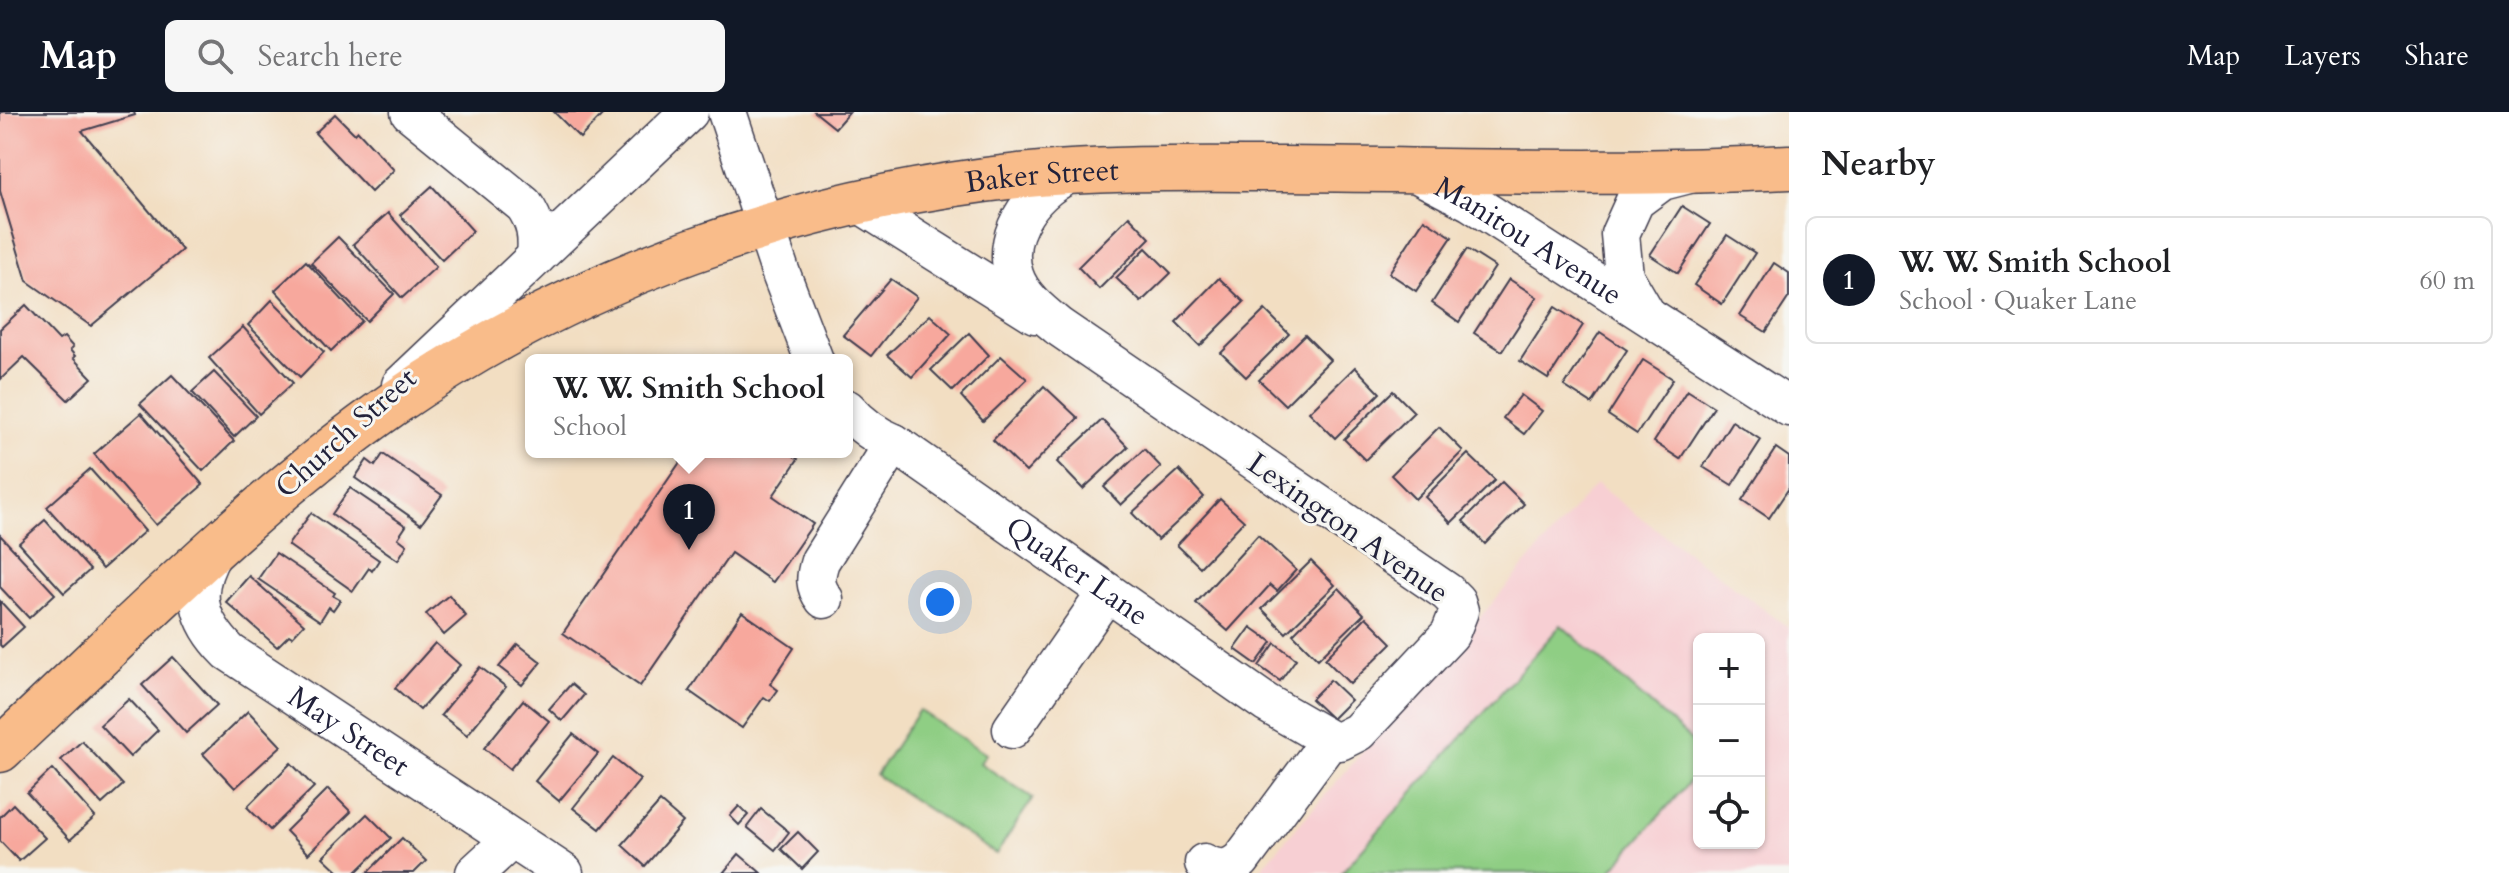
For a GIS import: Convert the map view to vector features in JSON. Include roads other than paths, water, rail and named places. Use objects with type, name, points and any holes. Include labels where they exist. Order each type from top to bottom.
[{"type":"highway","name":"Baker Street","points":[[353,434],[444,372],[556,308],[706,244],[857,202],[965,183],[1076,171],[1704,171],[1789,167]]},
{"type":"highway","name":"Church Street","points":[[0,750],[214,551],[353,434]]},
{"type":"street","points":[[410,112],[524,205],[534,219],[538,239],[536,257]]},
{"type":"street","name":"Church Street","points":[[353,434],[423,363],[689,112]]},
{"type":"street","points":[[727,112],[764,226],[812,354]]},
{"type":"street","name":"Manitou Avenue","points":[[1410,170],[1471,202],[1789,407]]},
{"type":"street","name":"Lexington Avenue","points":[[1059,327],[1022,290],[1014,275],[1012,257],[1019,225],[1036,197],[1060,177],[1076,171]]},
{"type":"street","name":"Manitou Avenue","points":[[1646,315],[1624,276],[1620,234],[1635,201],[1662,181],[1704,171]]},
{"type":"street","points":[[524,205],[573,199],[612,184]]},
{"type":"street","name":"Lexington Avenue","points":[[857,202],[994,290],[1059,327],[1456,601],[1459,611],[1450,634],[1358,732],[1340,741],[1320,734]]},
{"type":"street","name":"Quaker Lane","points":[[853,416],[1226,677],[1320,734]]},
{"type":"street","points":[[824,599],[817,589],[815,576],[820,561],[894,443]]},
{"type":"street","name":"May Street","points":[[214,551],[204,568],[199,587],[201,609],[215,638],[229,652],[564,873]]},
{"type":"street","points":[[1012,729],[1107,592]]},
{"type":"street","points":[[1204,863],[1223,869],[1233,867],[1241,860],[1320,734]]},
{"type":"street","points":[[475,873],[512,839]]},
{"type":"place","name":"W. W. Smith School","points":[[689,550]]}]
